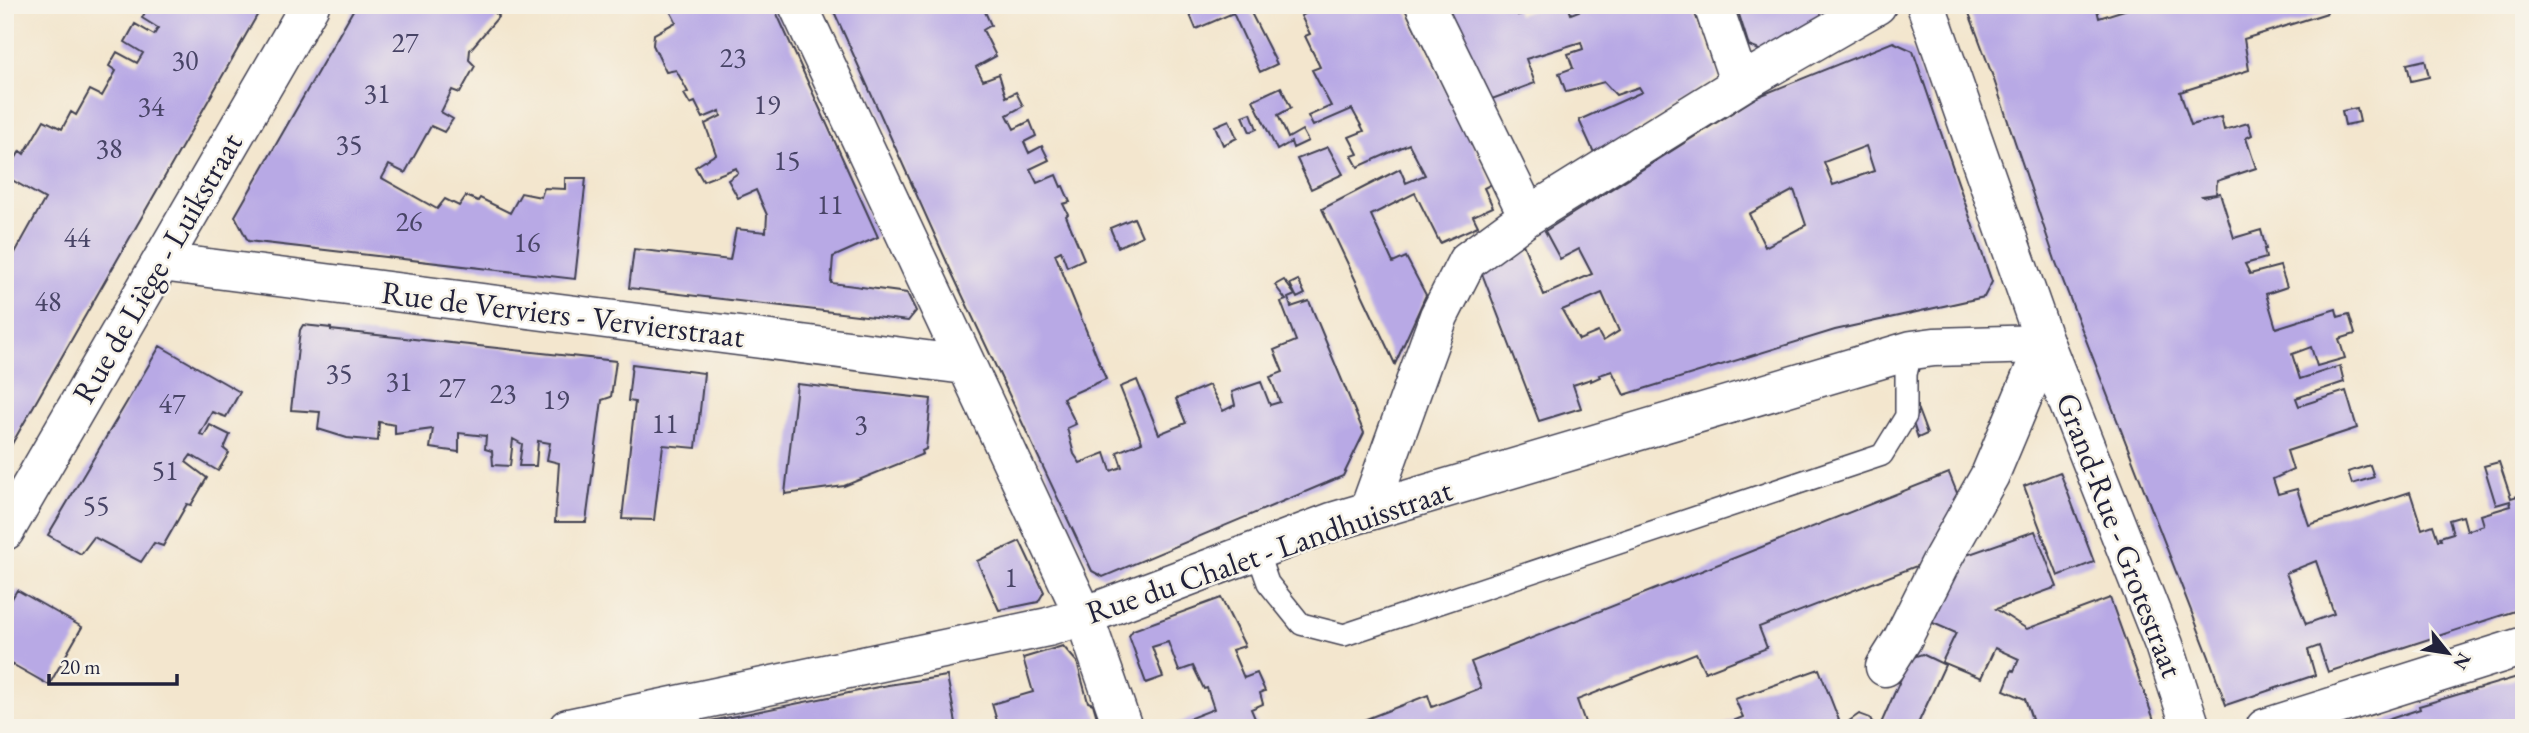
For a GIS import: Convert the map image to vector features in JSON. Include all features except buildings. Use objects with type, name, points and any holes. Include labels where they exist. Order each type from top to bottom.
[{"type":"street","name":"Rue de Liège - Luikstraat","points":[[5,531],[310,5]]},
{"type":"street","points":[[798,5],[1084,616],[1123,728]]},
{"type":"street","points":[[1425,5],[1528,216]]},
{"type":"street","points":[[1713,5],[1740,84]]},
{"type":"street","points":[[1369,510],[1440,316],[1467,261],[1528,216],[1740,84],[1877,5]]},
{"type":"street","name":"Grand-Rue - Grotestraat","points":[[1926,5],[2045,344],[2160,633],[2191,728]]},
{"type":"street","name":"Rue de Verviers - Vervierstraat","points":[[160,262],[965,365]]},
{"type":"street","name":"Grand-Rue - Grotestraat","points":[[1885,667],[1990,475],[2045,344]]},
{"type":"street","name":"Rue du Chalet - Landhuisstraat","points":[[568,728],[1014,635],[1084,616],[1256,549],[1369,510],[1912,350],[2045,344]]},
{"type":"street","points":[[2265,728],[2524,646]]},
{"type":"lane","points":[[1256,549],[1268,583],[1301,624],[1344,635],[1882,455],[1906,416],[1906,374],[1912,350]]}]
